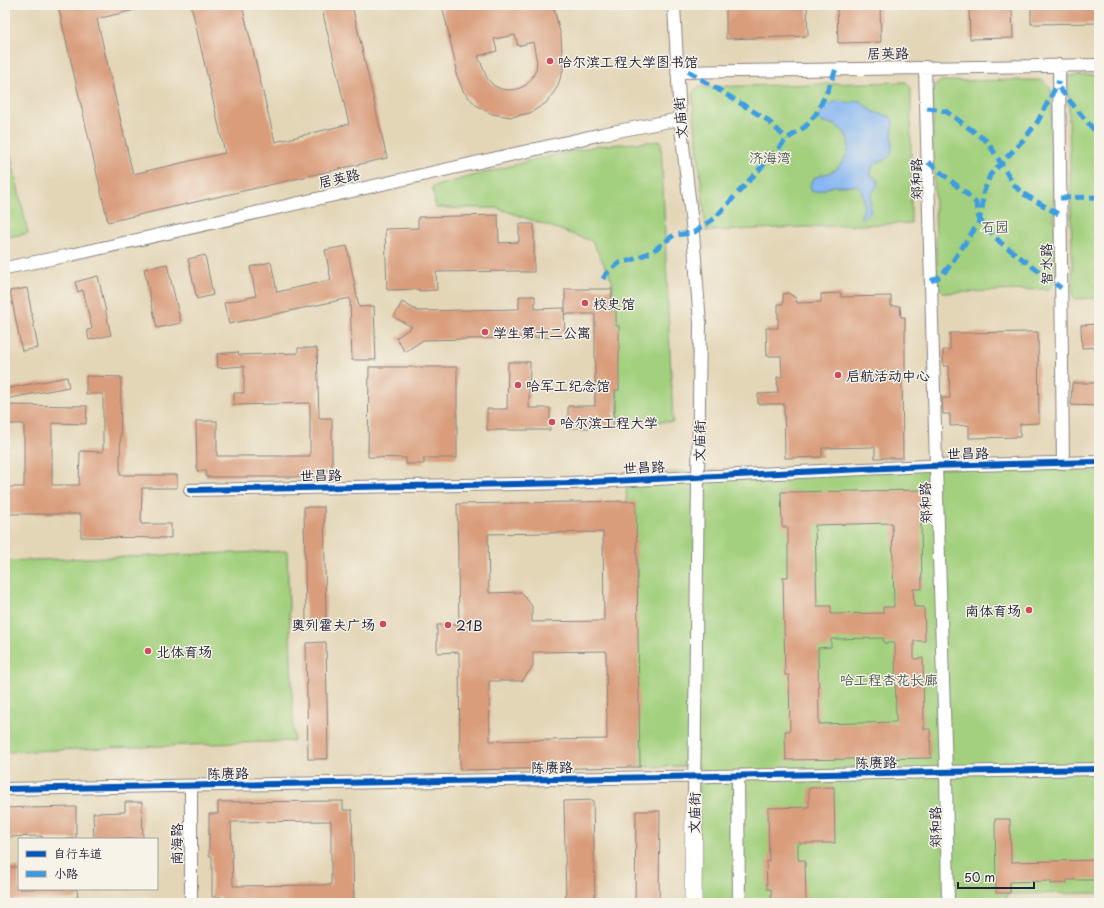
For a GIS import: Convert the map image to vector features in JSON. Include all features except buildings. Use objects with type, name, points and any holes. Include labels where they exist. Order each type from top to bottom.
[{"type":"main road","name":"文庙街","points":[[692,903],[694,799]]},
{"type":"street","name":"文庙街","points":[[674,5],[680,119],[693,233],[700,323],[694,799]]},
{"type":"street","name":"智水路","points":[[1059,65],[1064,463]]},
{"type":"street","name":"居英路","points":[[677,72],[1099,65]]},
{"type":"street","name":"郑和路","points":[[925,68],[946,772],[948,903]]},
{"type":"street","name":"居英路","points":[[5,268],[78,253],[594,136],[680,119]]},
{"type":"street","name":"世昌路","points":[[190,490],[570,483],[936,466],[1099,462]]},
{"type":"street","name":"陈赓路","points":[[5,789],[1099,769]]},
{"type":"street","points":[[738,776],[739,903]]},
{"type":"street","name":"南海路","points":[[190,786],[191,903]]},
{"type":"shaded area","name":"哈尔滨工程大学","points":[[5,5],[1099,5],[1099,903],[5,903]]},
{"type":"green space","points":[[1099,75],[1099,298],[1073,299],[1068,76]]},
{"type":"green space","name":"石园","points":[[1042,80],[1051,89],[1056,281],[1049,289],[944,293],[937,286],[932,88],[941,81]]},
{"type":"green space","name":"济海湾","points":[[906,82],[911,88],[911,223],[706,231],[692,94],[698,87]]},
{"type":"green space","points":[[5,129],[28,233],[5,238]]},
{"type":"green space","points":[[661,141],[673,422],[618,421],[612,280],[592,241],[497,208],[436,208],[432,187],[529,161],[596,146]]},
{"type":"green space","name":"哈工程杏花长廊","points":[[1099,467],[1099,893],[1007,894],[1006,903],[700,903],[698,766],[630,767],[626,472]]},
{"type":"green space","name":"北体育场","points":[[287,551],[294,741],[5,752],[5,561]]},
{"type":"water","points":[[838,101],[851,103],[860,101],[874,112],[891,117],[893,121],[891,155],[873,165],[870,175],[877,179],[878,184],[871,196],[870,213],[863,218],[860,217],[864,208],[864,198],[858,186],[833,186],[815,192],[811,191],[810,185],[814,178],[835,170],[848,152],[848,139],[841,129],[830,124],[823,123],[819,120],[819,116],[825,108],[831,103]]},
{"type":"marked path","points":[[603,279],[606,274],[619,263],[632,260],[653,251],[674,235],[693,233],[715,218],[787,139],[806,126],[816,114],[836,69]]},
{"type":"marked path","points":[[688,71],[766,119],[787,139]]},
{"type":"marked path","points":[[931,281],[941,276],[948,268],[978,224],[982,210],[983,194],[990,175],[1026,137],[1038,121],[1059,81]]},
{"type":"marked path","points":[[1059,88],[1099,136]]},
{"type":"marked path","points":[[927,108],[947,112],[988,142],[1014,185],[1022,193],[1060,215]]},
{"type":"marked path","points":[[928,162],[976,203],[979,219],[1001,243],[1061,288]]},
{"type":"marked path","points":[[1060,198],[1099,197]]},
{"type":"cycle path","points":[[190,490],[570,483],[927,466],[1099,462]]},
{"type":"cycle path","points":[[5,789],[1099,769]]},
{"type":"place","name":"哈尔滨工程大学图书馆","points":[[550,61]]},
{"type":"place","name":"校史馆","points":[[585,303]]},
{"type":"place","name":"学生第十二公寓","points":[[485,332]]},
{"type":"place","name":"启航活动中心","points":[[838,375]]},
{"type":"place","name":"哈军工纪念馆","points":[[518,385]]},
{"type":"place","name":"哈尔滨工程大学","points":[[552,422]]},
{"type":"place","name":"南体育场","points":[[1029,610]]},
{"type":"place","name":"奥列霍夫广场","points":[[383,624]]},
{"type":"place","name":"21B","points":[[448,625]]},
{"type":"place","name":"北体育场","points":[[148,651]]}]
